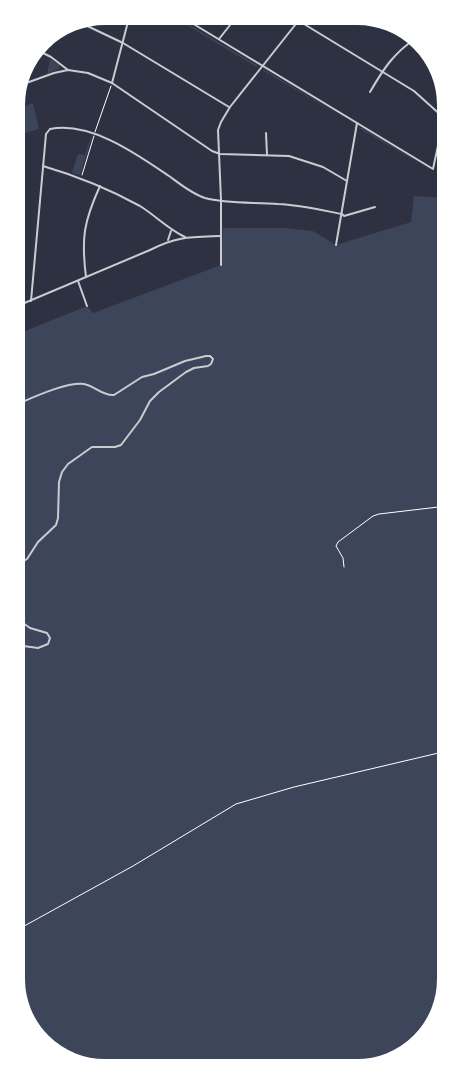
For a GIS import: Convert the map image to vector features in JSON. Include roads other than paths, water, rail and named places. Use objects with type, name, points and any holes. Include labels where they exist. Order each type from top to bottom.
[{"type":"street","points":[[112,83],[128,22]]},
{"type":"street","points":[[190,22],[432,169],[440,135]]},
{"type":"street","points":[[219,39],[232,22]]},
{"type":"street","points":[[221,265],[218,130],[230,107],[298,22]]},
{"type":"street","points":[[301,22],[414,91],[440,114]]},
{"type":"street","points":[[86,25],[123,43],[230,107]]},
{"type":"street","points":[[370,92],[382,71],[397,52],[410,43]]},
{"type":"street","points":[[43,53],[68,70]]},
{"type":"street","points":[[25,83],[68,70],[88,73],[112,83],[212,151],[220,154],[290,156],[323,167],[347,180]]},
{"type":"street","points":[[336,245],[357,123]]},
{"type":"street","points":[[30,301],[38,202],[46,134],[50,129],[57,128],[94,134],[129,150],[204,198],[299,206],[342,214],[344,216],[375,207]]},
{"type":"street","points":[[266,133],[267,154]]},
{"type":"street","points":[[43,166],[100,186],[142,208],[172,231],[185,237]]},
{"type":"street","points":[[86,277],[82,249],[84,233],[89,211],[100,186]]},
{"type":"street","points":[[167,241],[172,231]]},
{"type":"street","points":[[23,304],[167,241],[185,237],[221,236]]},
{"type":"street","points":[[78,281],[87,306]]},
{"type":"street","points":[[22,562],[27,559],[38,542],[56,526],[60,478],[64,468],[92,448],[121,445],[140,420],[150,401],[159,392],[188,370],[208,366],[213,359],[210,356],[206,356],[180,362],[154,374],[142,377],[114,395],[105,394],[89,386],[79,384],[51,391],[23,402]]},
{"type":"street","points":[[22,623],[30,628],[47,633],[50,638],[49,643],[43,647],[22,646]]}]
